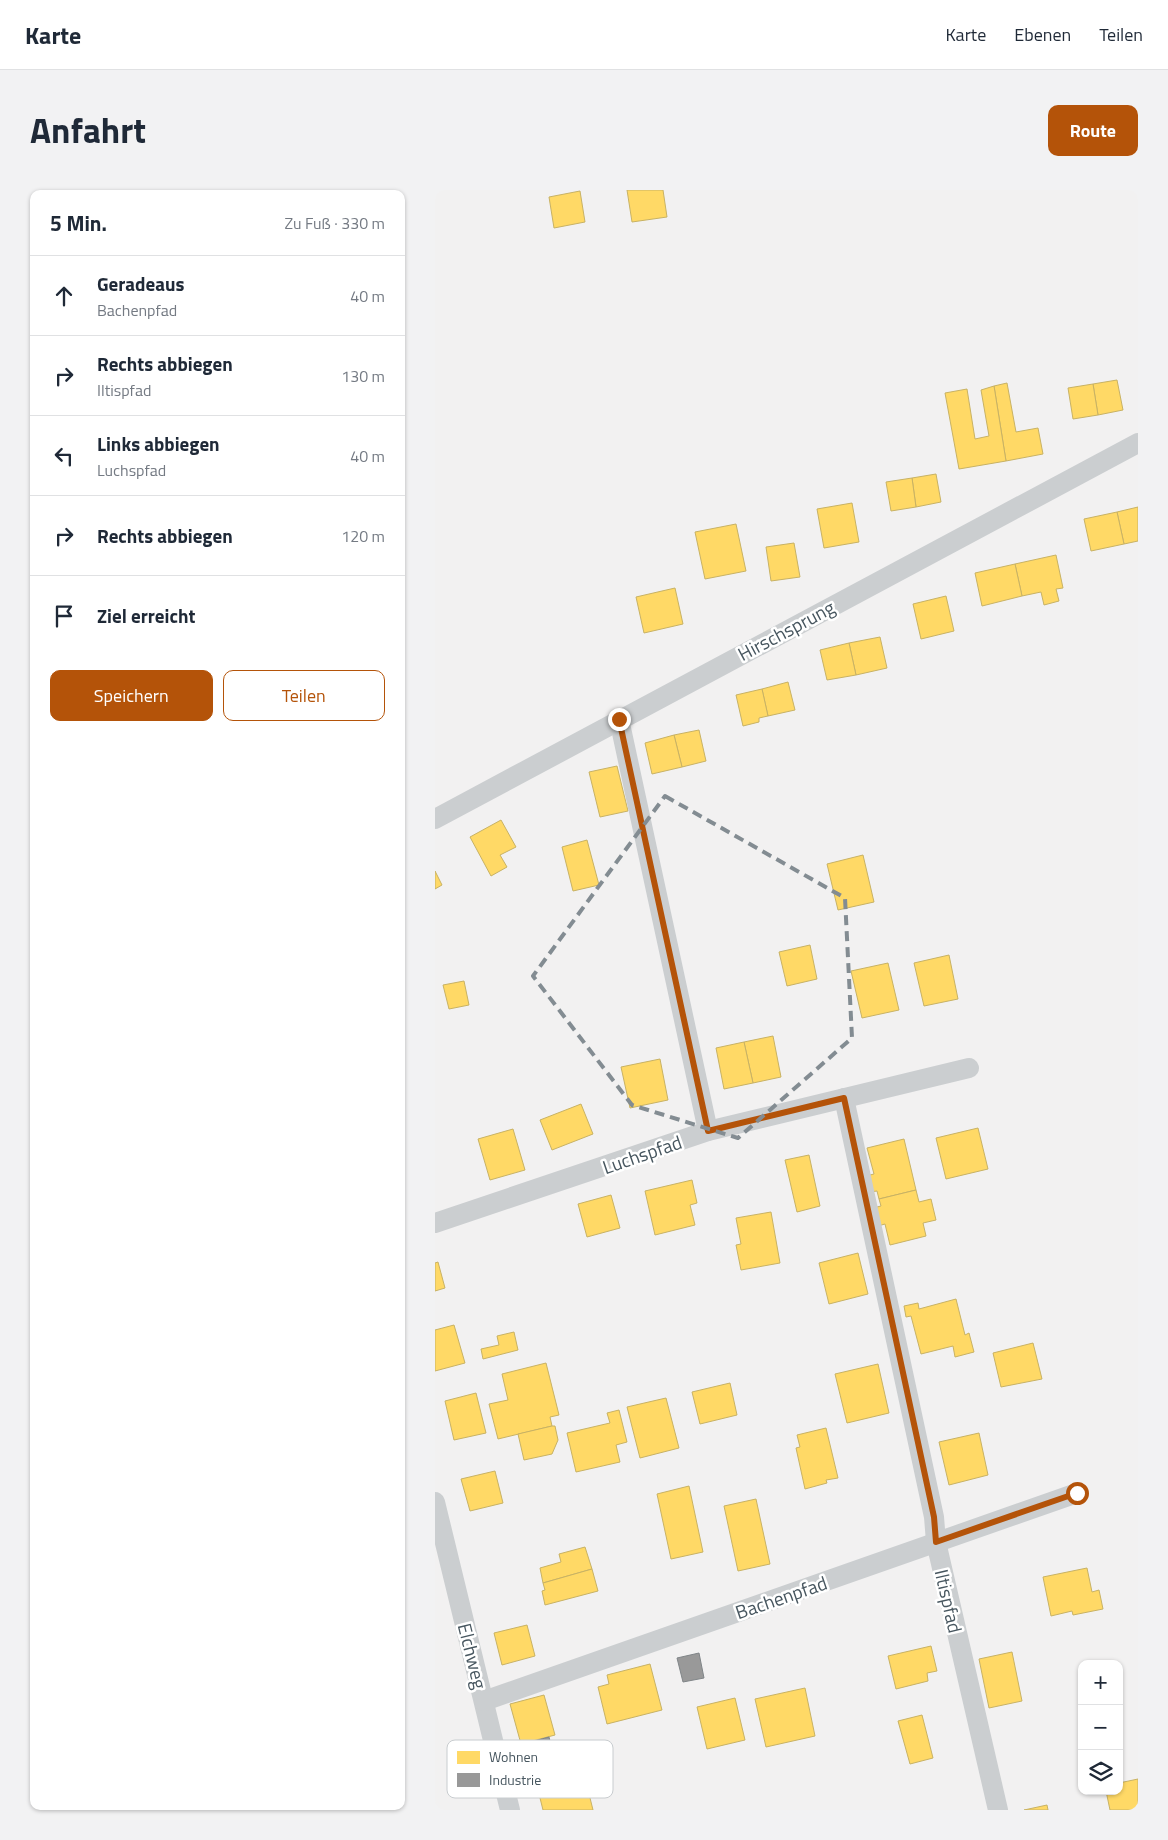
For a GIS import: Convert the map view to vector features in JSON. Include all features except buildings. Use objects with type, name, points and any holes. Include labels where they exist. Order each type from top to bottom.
[{"type":"street","name":"Hirschsprung","points":[[435,819],[1138,443]]},
{"type":"street","points":[[619,719],[708,1131]]},
{"type":"street","name":"Luchspfad","points":[[435,1223],[708,1131],[969,1068]]},
{"type":"street","name":"Iltispfad","points":[[844,1098],[932,1507],[936,1542],[998,1810]]},
{"type":"street","name":"Bachenpfad","points":[[484,1701],[1077,1493]]},
{"type":"street","name":"Elchweg","points":[[435,1502],[494,1740]]},
{"type":"highlighted area","points":[[665,796],[845,898],[852,1038],[738,1138],[632,1105],[533,976]]},
{"type":"route","points":[[619,719],[708,1131],[844,1098],[934,1517],[936,1542],[1077,1493]]}]
